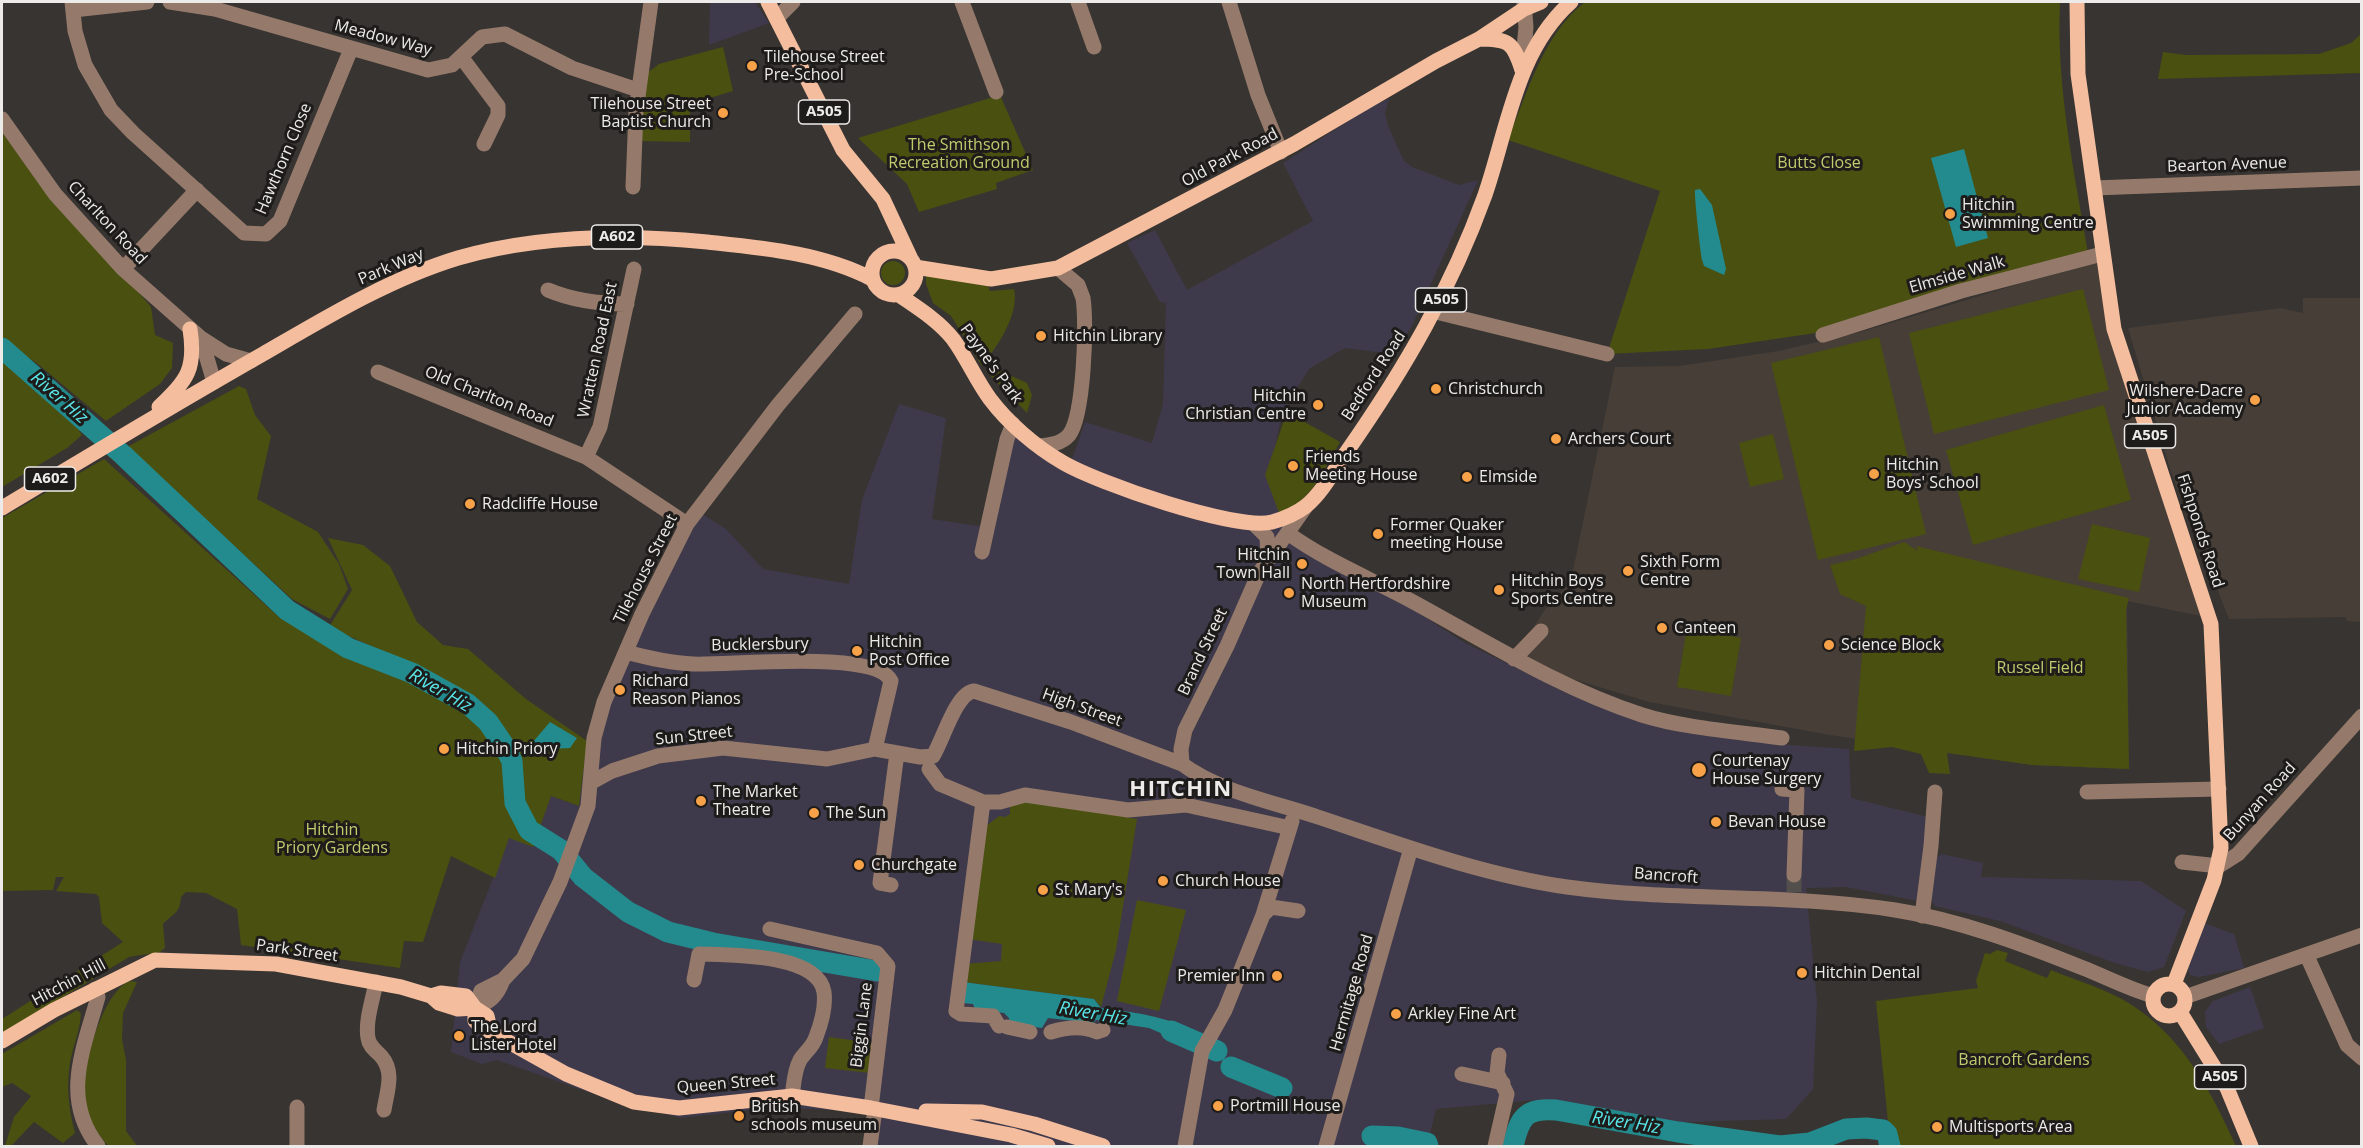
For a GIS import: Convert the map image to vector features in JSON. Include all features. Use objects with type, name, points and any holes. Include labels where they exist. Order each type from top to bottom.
[{"type":"main road","name":"A505","points":[[768,2],[778,17],[843,150],[878,192],[913,263]]},
{"type":"main road","name":"Old Park Road","points":[[913,263],[991,279],[1005,279],[1058,268],[1281,152],[1436,61],[1479,39],[1524,5],[1540,2]]},
{"type":"main road","name":"Bedford Road","points":[[1255,525],[1274,521],[1307,505],[1392,387],[1436,312],[1484,197],[1522,70],[1548,25],[1571,2]]},
{"type":"main road","name":"Fishponds Road","points":[[2078,2],[2078,74],[2114,329],[2211,624],[2219,789],[2219,866]]},
{"type":"main road","points":[[1479,39],[1502,40],[1510,44],[1522,70]]},
{"type":"main road","points":[[882,255],[891,216]]},
{"type":"main road","name":"Park Way","points":[[2,508],[136,427],[364,297],[459,258],[589,237],[656,237],[765,248],[845,265],[872,279]]},
{"type":"main road","points":[[897,251],[913,263],[915,280],[911,288],[899,295],[885,294],[872,279],[873,264],[882,255],[897,251]]},
{"type":"main road","name":"Park Way","points":[[845,265],[882,255]]},
{"type":"main road","name":"Payne's Park","points":[[899,295],[929,316],[953,339],[990,400],[1013,424],[1063,463],[1103,483],[1255,525]]},
{"type":"main road","points":[[136,427],[184,380],[194,354],[196,333]]},
{"type":"main road","name":"A505","points":[[2174,984],[2219,866]]},
{"type":"main road","name":"Park Street","points":[[155,960],[276,964],[376,982],[431,996],[439,1003],[458,1009],[475,1008]]},
{"type":"main road","name":"Hitchin Hill","points":[[2,1041],[95,989],[155,960]]},
{"type":"main road","points":[[2174,984],[2179,987],[2185,997],[2185,1004],[2180,1012],[2169,1017],[2159,1013],[2154,1006],[2153,996],[2164,985],[2174,984]]},
{"type":"main road","name":"Queen Street","points":[[475,1008],[487,1016],[490,1029],[566,1074],[634,1102],[679,1108],[792,1096],[873,1108],[1010,1141],[1047,1146]]},
{"type":"main road","name":"A505","points":[[2180,1012],[2227,1088],[2251,1146]]},
{"type":"main road","name":"Queen Street","points":[[873,1108],[982,1112],[1103,1146]]},
{"type":"street","points":[[72,6],[147,2]]},
{"type":"street","name":"Meadow Way","points":[[170,2],[215,9],[428,70],[446,68],[462,58],[482,37],[505,34],[572,68],[638,90]]},
{"type":"street","points":[[633,187],[638,90],[651,2]]},
{"type":"street","points":[[778,17],[794,2]]},
{"type":"street","points":[[962,2],[996,92]]},
{"type":"street","points":[[1078,2],[1094,46]]},
{"type":"street","points":[[1229,2],[1258,95],[1281,152]]},
{"type":"street","name":"Bedford Road","points":[[1522,70],[1526,27],[1524,5]]},
{"type":"street","name":"Hawthorn Close","points":[[72,6],[79,47],[100,96],[133,133],[244,233],[266,234],[277,226],[351,49]]},
{"type":"street","points":[[462,58],[498,106],[498,116],[484,144]]},
{"type":"street","name":"Charlton Road","points":[[2,119],[55,194],[123,269],[196,333],[226,354],[251,361]]},
{"type":"street","name":"Bearton Avenue","points":[[2094,188],[2361,178]]},
{"type":"street","points":[[123,269],[197,190]]},
{"type":"street","name":"Elmside Walk","points":[[1823,335],[1961,291],[2102,254]]},
{"type":"street","points":[[1039,446],[1060,442],[1070,434],[1077,415],[1082,389],[1083,298],[1078,285],[1058,268]]},
{"type":"street","name":"Wratten Road East","points":[[586,458],[600,427],[634,269]]},
{"type":"street","points":[[548,290],[567,298],[600,304],[627,304]]},
{"type":"street","points":[[1436,312],[1607,354]]},
{"type":"street","name":"Tilehouse Street","points":[[475,1008],[490,1002],[499,992],[503,980],[523,959],[561,882],[588,806],[592,782],[594,738],[604,702],[687,524],[778,405],[855,314]]},
{"type":"street","points":[[196,333],[214,382]]},
{"type":"street","name":"Old Charlton Road","points":[[378,372],[586,458]]},
{"type":"street","points":[[982,552],[1007,439],[1013,424]]},
{"type":"street","points":[[586,458],[687,524]]},
{"type":"street","name":"Brand Street","points":[[1182,764],[1181,748],[1185,730],[1268,557],[1289,534],[1307,505]]},
{"type":"street","points":[[1255,525],[1267,537],[1279,539],[1289,534],[1311,550],[1418,604],[1514,659],[1643,715],[1782,738]]},
{"type":"street","name":"Brand Street","points":[[1267,537],[1268,557]]},
{"type":"street","points":[[1514,659],[1541,631]]},
{"type":"street","name":"Bucklersbury","points":[[626,652],[665,662],[693,664],[784,660],[824,662],[882,672],[891,681],[875,749]]},
{"type":"street","name":"High Street","points":[[897,753],[920,757],[933,756],[959,700],[968,692],[997,697],[1182,764]]},
{"type":"street","name":"Bunyan Road","points":[[2219,866],[2232,859],[2244,848],[2361,716]]},
{"type":"street","name":"Sun Street","points":[[592,782],[635,762],[680,752],[746,749],[827,759],[875,749]]},
{"type":"street","points":[[875,749],[897,753],[880,883],[891,885]]},
{"type":"street","name":"Bancroft","points":[[1182,764],[1196,774],[1238,790],[1411,849],[1497,872],[1567,887],[1749,899],[1794,895],[1922,916],[2022,944],[2153,996]]},
{"type":"street","points":[[929,769],[940,784],[983,802],[1000,802],[1025,795],[1128,810],[1186,805],[1290,828]]},
{"type":"street","points":[[1782,789],[1797,790],[1794,875]]},
{"type":"street","points":[[2087,792],[2219,789]]},
{"type":"street","points":[[1228,815],[1238,790]]},
{"type":"street","points":[[1922,916],[1935,792]]},
{"type":"street","points":[[983,802],[956,1005],[961,1014],[993,1016],[1003,1027],[1039,1033],[1065,1028],[1087,1028],[1097,1032],[1103,1030]]},
{"type":"street","points":[[1185,1146],[1202,1050],[1242,973],[1263,915],[1295,809]]},
{"type":"street","name":"Hermitage Road","points":[[1326,1146],[1411,849]]},
{"type":"street","points":[[2182,862],[2219,866]]},
{"type":"street","points":[[1263,915],[1271,907],[1298,911]]},
{"type":"street","name":"Biggin Lane","points":[[770,929],[877,953],[888,966],[870,1146]]},
{"type":"street","points":[[2185,997],[2307,956],[2361,935]]},
{"type":"street","points":[[694,980],[699,954],[753,956],[794,963],[819,981],[824,991],[824,1008],[815,1039],[797,1067],[792,1096]]},
{"type":"street","points":[[2307,956],[2347,1045],[2361,1058]]},
{"type":"street","points":[[376,982],[367,1033],[372,1048],[387,1065],[390,1081],[384,1110]]},
{"type":"street","points":[[95,989],[98,997],[83,1051],[76,1095],[85,1130],[98,1146]]},
{"type":"street","points":[[1496,1146],[1507,1094],[1497,1073],[1499,1055]]},
{"type":"street","points":[[1462,1074],[1503,1083]]},
{"type":"street","points":[[297,1107],[297,1146]]},
{"type":"street","points":[[1010,1141],[1013,1119]]},
{"type":"shaded area","points":[[710,2],[755,2],[769,23],[709,45]]},
{"type":"shaded area","points":[[1389,99],[1385,113],[1388,126],[1404,161],[1412,167],[1459,185],[1478,180],[1411,328],[1393,354],[1345,348],[1310,368],[1282,411],[1270,475],[1301,549],[1378,587],[1465,643],[1573,695],[1673,725],[1789,745],[1849,749],[1851,798],[1928,817],[1918,901],[1846,887],[1806,888],[1817,1002],[1813,1089],[1786,1119],[1658,1123],[1536,1100],[1436,1109],[1427,1146],[868,1146],[871,1111],[770,1108],[681,1118],[608,1099],[497,1060],[482,1064],[451,1052],[460,962],[509,838],[533,846],[551,796],[579,806],[587,741],[699,512],[726,529],[763,569],[849,584],[862,500],[899,404],[946,418],[932,519],[985,527],[1002,436],[1022,438],[1068,471],[1085,422],[1152,443],[1163,404],[1166,303],[1160,302],[1127,243],[1155,230],[1187,290],[1313,221],[1283,163],[1372,106]]},
{"type":"shaded area","name":"Hitchin Boys' School","points":[[2098,260],[2201,616],[2127,601],[2129,769],[2032,765],[1830,735],[1649,702],[1539,669],[1518,651],[1544,611],[1571,580],[1615,367],[1680,366],[1778,351],[1864,331]]},
{"type":"shaded area","name":"Wilshere-Dacre Junior Academy","points":[[2303,298],[2361,298],[2361,622],[2347,621],[2346,617],[2229,619],[2171,472],[2128,328],[2281,308],[2303,313]]},
{"type":"shaded area","points":[[1942,854],[1983,863],[1981,877],[2141,881],[2186,911],[2164,967],[2148,972],[2115,963],[2000,921],[1935,906],[1931,899],[1936,858]]},
{"type":"shaded area","points":[[2204,923],[2234,934],[2244,968],[2199,977],[2190,975],[2188,970]]},
{"type":"shaded area","points":[[2250,987],[2264,1028],[2219,1044],[2206,1027],[2205,1012],[2213,1001]]},
{"type":"green space","name":"Butts Close","points":[[1585,2],[2060,2],[2059,33],[2063,96],[2088,253],[1822,332],[1708,349],[1607,354],[1660,191],[1508,140],[1538,65],[1548,47],[1558,30]]},
{"type":"green space","points":[[2361,34],[2361,73],[2158,79],[2163,52],[2186,55],[2319,54],[2351,43]]},
{"type":"green space","points":[[723,47],[733,91],[690,104],[690,142],[639,141],[647,73],[659,64]]},
{"type":"green space","name":"The Smithson Recreation Ground","points":[[1000,95],[1033,170],[996,183],[997,189],[919,212],[907,184],[858,138]]},
{"type":"green space","points":[[2,132],[50,198],[120,270],[151,307],[155,335],[173,343],[172,368],[160,384],[106,421],[39,365],[2,339]]},
{"type":"green space","points":[[893,261],[901,265],[905,273],[901,281],[893,285],[885,281],[881,273],[885,265]]},
{"type":"green space","points":[[926,275],[988,286],[990,291],[1014,289],[1014,309],[1006,330],[982,366],[951,316],[933,303],[926,284]]},
{"type":"green space","points":[[2083,289],[2109,390],[1934,434],[1909,333]]},
{"type":"green space","points":[[1879,337],[1926,534],[1818,560],[1771,363]]},
{"type":"green space","points":[[2,356],[72,420],[82,435],[67,448],[2,487]]},
{"type":"green space","points":[[990,366],[1027,383],[1032,395],[1027,413],[986,371]]},
{"type":"green space","points":[[239,386],[246,389],[255,415],[271,436],[257,499],[318,532],[339,564],[348,589],[330,619],[292,599],[127,447]]},
{"type":"green space","points":[[2104,405],[2131,500],[1973,545],[1946,450]]},
{"type":"green space","points":[[1287,412],[1340,442],[1316,484],[1300,501],[1279,513],[1265,475]]},
{"type":"green space","points":[[1773,434],[1784,479],[1750,487],[1739,443]]},
{"type":"green space","name":"Hitchin Priory Gardens","points":[[104,459],[280,618],[398,675],[404,661],[329,627],[352,590],[328,538],[363,545],[390,566],[417,622],[443,645],[468,649],[526,699],[587,741],[579,806],[551,796],[533,847],[509,838],[495,878],[451,856],[423,942],[404,941],[400,968],[241,945],[237,909],[206,893],[186,892],[181,897],[178,910],[163,924],[165,948],[160,952],[129,957],[2,1034],[2,1019],[123,942],[102,923],[99,897],[96,894],[56,891],[64,877],[56,877],[53,890],[2,891],[2,518]]},
{"type":"green space","points":[[2092,524],[2150,538],[2139,592],[2078,579]]},
{"type":"green space","name":"Russel Field","points":[[1904,542],[1918,551],[1916,546],[2129,598],[2126,610],[2129,769],[2032,765],[1947,753],[1950,774],[1929,773],[1921,754],[1892,747],[1854,751],[1866,606],[1840,594],[1830,565],[1856,559]]},
{"type":"green space","points":[[1687,628],[1741,638],[1731,696],[1677,687]]},
{"type":"green space","points":[[1029,798],[1137,819],[1116,950],[1101,1007],[1094,999],[963,982],[965,964],[1001,961],[1002,944],[968,939],[986,826],[999,816],[1005,817],[1010,814],[1010,804]]},
{"type":"green space","points":[[1137,900],[1186,910],[1159,1011],[1117,1001]]},
{"type":"green space","name":"Bancroft Gardens","points":[[1997,950],[2008,953],[2005,961],[2047,978],[2051,970],[2108,992],[2129,1003],[2156,1023],[2171,1038],[2196,1071],[2236,1146],[1895,1146],[1888,1122],[1876,1001],[1978,988],[1976,981],[1985,953],[1990,954]]},
{"type":"green space","points":[[131,981],[137,982],[123,1013],[122,1039],[126,1060],[126,1131],[137,1146],[108,1146],[93,1126],[85,1108],[86,1072],[89,1054],[102,1015],[120,987]]},
{"type":"green space","points":[[77,1010],[81,1013],[68,1081],[75,1133],[63,1143],[34,1122],[11,1146],[5,1146],[14,1117],[31,1096],[12,1083],[2,1087],[2,1054]]},
{"type":"green space","points":[[829,1037],[874,1043],[870,1073],[825,1068]]},
{"type":"water","points":[[1964,149],[1988,238],[1956,247],[1931,158]]},
{"type":"water","points":[[1700,189],[1712,205],[1726,269],[1724,275],[1704,266],[1702,260],[1695,194],[1695,190]]},
{"type":"water","points":[[550,722],[577,738],[570,748],[526,750]]},
{"type":"water","name":"River Hiz","points":[[963,982],[1094,999],[1101,1008],[1154,1017],[1182,1026],[1198,1039],[1191,1046],[1149,1028],[1096,1020],[1093,1023],[1048,1018],[1042,1028],[1009,1024],[1009,1018],[1004,1013],[975,1009],[973,1004],[962,1003]]},
{"type":"waterway","name":"River Hiz","points":[[2,348],[123,455],[287,610],[348,648],[412,673],[468,704],[488,722],[512,761],[515,803],[529,830],[561,850],[583,877],[628,912],[668,932],[713,943],[877,971]]},
{"type":"waterway","name":"River Hiz","points":[[1171,1031],[1217,1051]]},
{"type":"waterway","name":"River Hiz","points":[[1231,1067],[1282,1088]]},
{"type":"waterway","name":"River Hiz","points":[[1513,1146],[1518,1127],[1526,1116],[1546,1110],[1780,1146],[1810,1143],[1846,1129],[1866,1128],[1883,1130],[1887,1134],[1890,1146]]},
{"type":"waterway","name":"River Hiz","points":[[1372,1136],[1398,1137],[1427,1143],[1428,1146]]},
{"type":"tunnel","points":[[1794,875],[1794,892]]},
{"type":"place","name":"Tilehouse Street Pre-School","points":[[752,66]]},
{"type":"place","name":"Tilehouse Street Baptist Church","points":[[723,113]]},
{"type":"place","name":"Hitchin Swimming Centre","points":[[1950,214]]},
{"type":"place","name":"Hitchin Library","points":[[1041,336]]},
{"type":"place","name":"Christchurch","points":[[1436,389]]},
{"type":"place","name":"Wilshere-Dacre Junior Academy","points":[[2255,400]]},
{"type":"place","name":"Hitchin Christian Centre","points":[[1318,405]]},
{"type":"place","name":"Archers Court","points":[[1556,439]]},
{"type":"place","name":"Friends Meeting House","points":[[1293,466]]},
{"type":"place","name":"Hitchin Boys' School","points":[[1874,474]]},
{"type":"place","name":"Elmside","points":[[1467,477]]},
{"type":"place","name":"Radcliffe House","points":[[470,504]]},
{"type":"place","name":"Former Quaker meeting House","points":[[1378,534]]},
{"type":"place","name":"Hitchin Town Hall","points":[[1302,564]]},
{"type":"place","name":"Sixth Form Centre","points":[[1628,571]]},
{"type":"place","name":"Hitchin Boys Sports Centre","points":[[1499,590]]},
{"type":"place","name":"North Hertfordshire Museum","points":[[1289,593]]},
{"type":"place","name":"Canteen","points":[[1662,628]]},
{"type":"place","name":"Science Block","points":[[1829,645]]},
{"type":"place","name":"Hitchin Post Office","points":[[857,651]]},
{"type":"place","name":"Richard Reason Pianos","points":[[620,690]]},
{"type":"place","name":"Hitchin Priory","points":[[444,749]]},
{"type":"place","name":"Courtenay House Surgery","points":[[1699,770]]},
{"type":"place","name":"The Market Theatre","points":[[701,801]]},
{"type":"place","name":"The Sun","points":[[814,813]]},
{"type":"place","name":"Bevan House","points":[[1716,822]]},
{"type":"place","name":"Churchgate","points":[[859,865]]},
{"type":"place","name":"Church House","points":[[1163,881]]},
{"type":"place","name":"St Mary's","points":[[1043,890]]},
{"type":"place","name":"Hitchin Dental","points":[[1802,973]]},
{"type":"place","name":"Premier Inn","points":[[1277,976]]},
{"type":"place","name":"Arkley Fine Art","points":[[1396,1014]]},
{"type":"place","name":"The Lord Lister Hotel","points":[[459,1036]]},
{"type":"place","name":"Portmill House","points":[[1218,1106]]},
{"type":"place","name":"British schools museum","points":[[739,1116]]},
{"type":"place","name":"Multisports Area","points":[[1937,1127]]},
{"type":"district","name":"HITCHIN","points":[[1181,790]]}]
